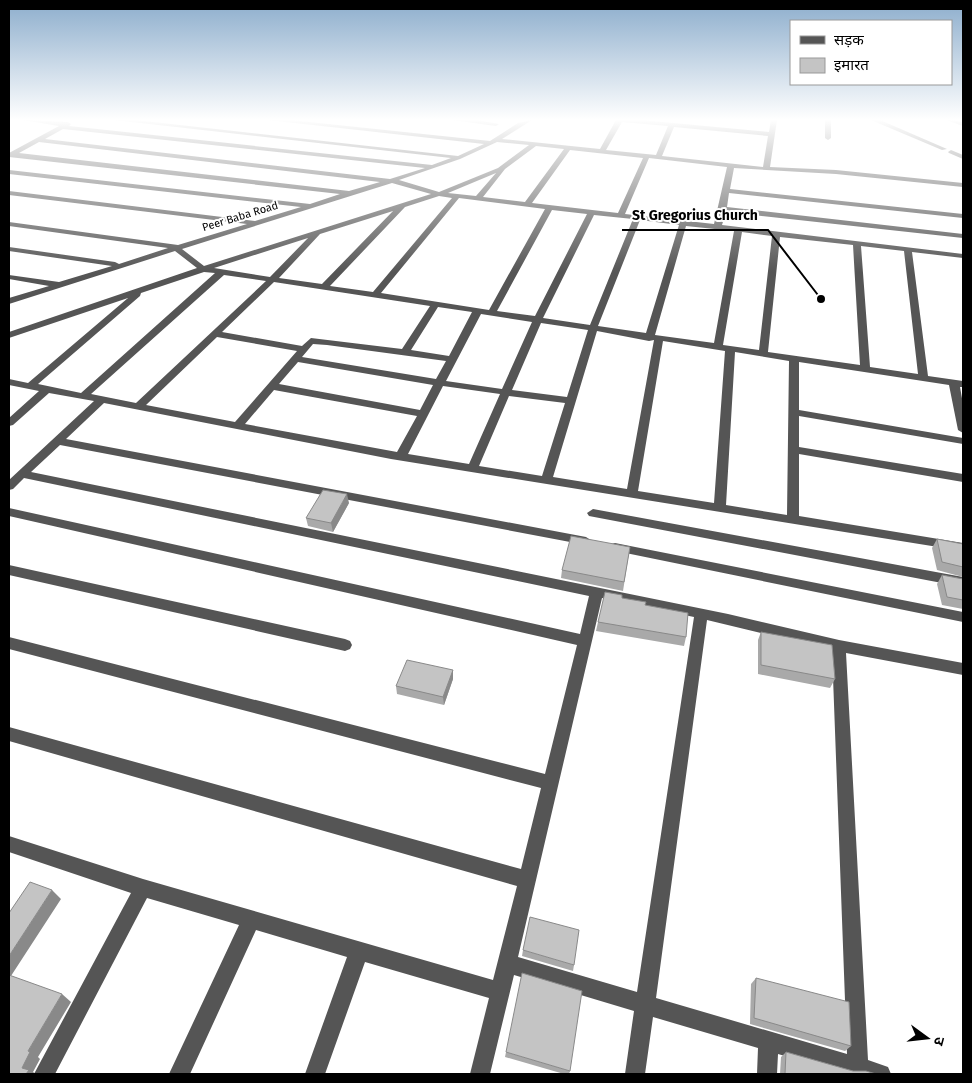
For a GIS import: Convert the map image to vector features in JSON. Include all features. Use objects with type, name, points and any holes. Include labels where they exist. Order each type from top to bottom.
[{"type":"street","points":[[146,171],[351,194]]},
{"type":"street","points":[[302,171],[393,181],[439,194],[908,250],[963,259]]},
{"type":"street","name":"Peer Baba Road","points":[[9,301],[175,247],[424,171]]},
{"type":"street","points":[[9,336],[203,269],[439,194],[496,171]]},
{"type":"street","points":[[477,199],[501,171]]},
{"type":"street","points":[[528,205],[552,171]]},
{"type":"street","points":[[620,216],[640,171]]},
{"type":"street","points":[[717,228],[723,209],[729,171]]},
{"type":"street","points":[[802,171],[836,172],[963,185]]},
{"type":"street","points":[[9,172],[312,206]]},
{"type":"street","points":[[726,192],[963,216]]},
{"type":"street","points":[[9,193],[257,223]]},
{"type":"street","points":[[375,295],[457,196]]},
{"type":"street","points":[[324,287],[403,205]]},
{"type":"street","points":[[492,312],[549,208]]},
{"type":"street","points":[[723,209],[963,236]]},
{"type":"street","points":[[472,468],[538,319],[591,213]]},
{"type":"street","points":[[548,479],[593,328],[637,218]]},
{"type":"street","points":[[9,224],[175,247],[203,269],[958,383],[963,430]]},
{"type":"street","points":[[632,493],[654,338],[683,224]]},
{"type":"street","points":[[718,348],[738,230]]},
{"type":"street","points":[[139,406],[272,280],[319,231]]},
{"type":"street","points":[[763,354],[776,235]]},
{"type":"street","points":[[857,244],[865,369]]},
{"type":"street","points":[[9,249],[120,265]]},
{"type":"street","points":[[908,250],[923,378]]},
{"type":"street","points":[[83,396],[222,272]]},
{"type":"street","points":[[9,277],[60,284]]},
{"type":"street","points":[[30,386],[143,289]]},
{"type":"street","points":[[405,352],[436,304]]},
{"type":"street","points":[[401,456],[478,310]]},
{"type":"street","points":[[215,334],[303,348]]},
{"type":"street","points":[[238,425],[308,343],[316,341],[453,359]]},
{"type":"street","points":[[720,507],[730,350]]},
{"type":"street","points":[[294,359],[440,383],[571,401]]},
{"type":"street","points":[[793,518],[794,359]]},
{"type":"street","points":[[9,382],[401,456],[963,547]]},
{"type":"street","points":[[271,386],[424,414]]},
{"type":"street","points":[[9,423],[48,389]]},
{"type":"street","points":[[9,486],[102,399]]},
{"type":"street","points":[[794,412],[963,441]]},
{"type":"street","points":[[58,441],[600,544],[963,617]]},
{"type":"street","points":[[793,450],[963,478]]},
{"type":"street","points":[[22,474],[597,592],[839,646],[963,669]]},
{"type":"street","points":[[9,512],[585,641]]},
{"type":"street","points":[[593,513],[963,582]]},
{"type":"street","points":[[9,570],[346,645]]},
{"type":"street","points":[[480,1074],[597,592]]},
{"type":"street","points":[[635,1074],[701,614]]},
{"type":"street","points":[[9,643],[551,783]]},
{"type":"street","points":[[839,646],[858,1067]]},
{"type":"street","points":[[9,734],[527,880]]},
{"type":"street","points":[[9,844],[143,888],[500,992]]},
{"type":"street","points":[[44,1074],[143,888]]},
{"type":"street","points":[[179,1074],[251,920]]},
{"type":"street","points":[[315,1074],[359,951]]},
{"type":"street","points":[[508,964],[881,1074]]},
{"type":"street","points":[[767,1074],[768,1041]]},
{"type":"building","points":[[323,490],[347,494],[331,523],[306,518]]},
{"type":"building","points":[[571,536],[630,547],[624,582],[562,570]]},
{"type":"building","points":[[937,539],[963,544],[963,567],[942,562]]},
{"type":"building","points":[[942,575],[963,579],[963,600],[947,597]]},
{"type":"building","points":[[605,592],[622,595],[622,598],[646,602],[645,605],[688,613],[686,637],[598,622]]},
{"type":"building","points":[[761,632],[832,645],[835,679],[761,665]]},
{"type":"building","points":[[407,660],[453,670],[443,697],[396,686]]},
{"type":"building","points":[[30,882],[52,890],[9,956],[9,913]]},
{"type":"building","points":[[530,917],[579,930],[574,965],[523,950]]},
{"type":"building","points":[[522,973],[582,991],[570,1071],[506,1052]]},
{"type":"building","points":[[9,975],[62,994],[28,1051],[30,1052],[22,1068],[29,1070],[26,1074],[9,1074]]},
{"type":"building","points":[[756,978],[849,1002],[851,1046],[754,1018]]},
{"type":"building","points":[[786,1052],[853,1071],[866,1071],[876,1074],[785,1074]]},
{"type":"place","name":"St Gregorius Church","points":[[821,299]]}]
